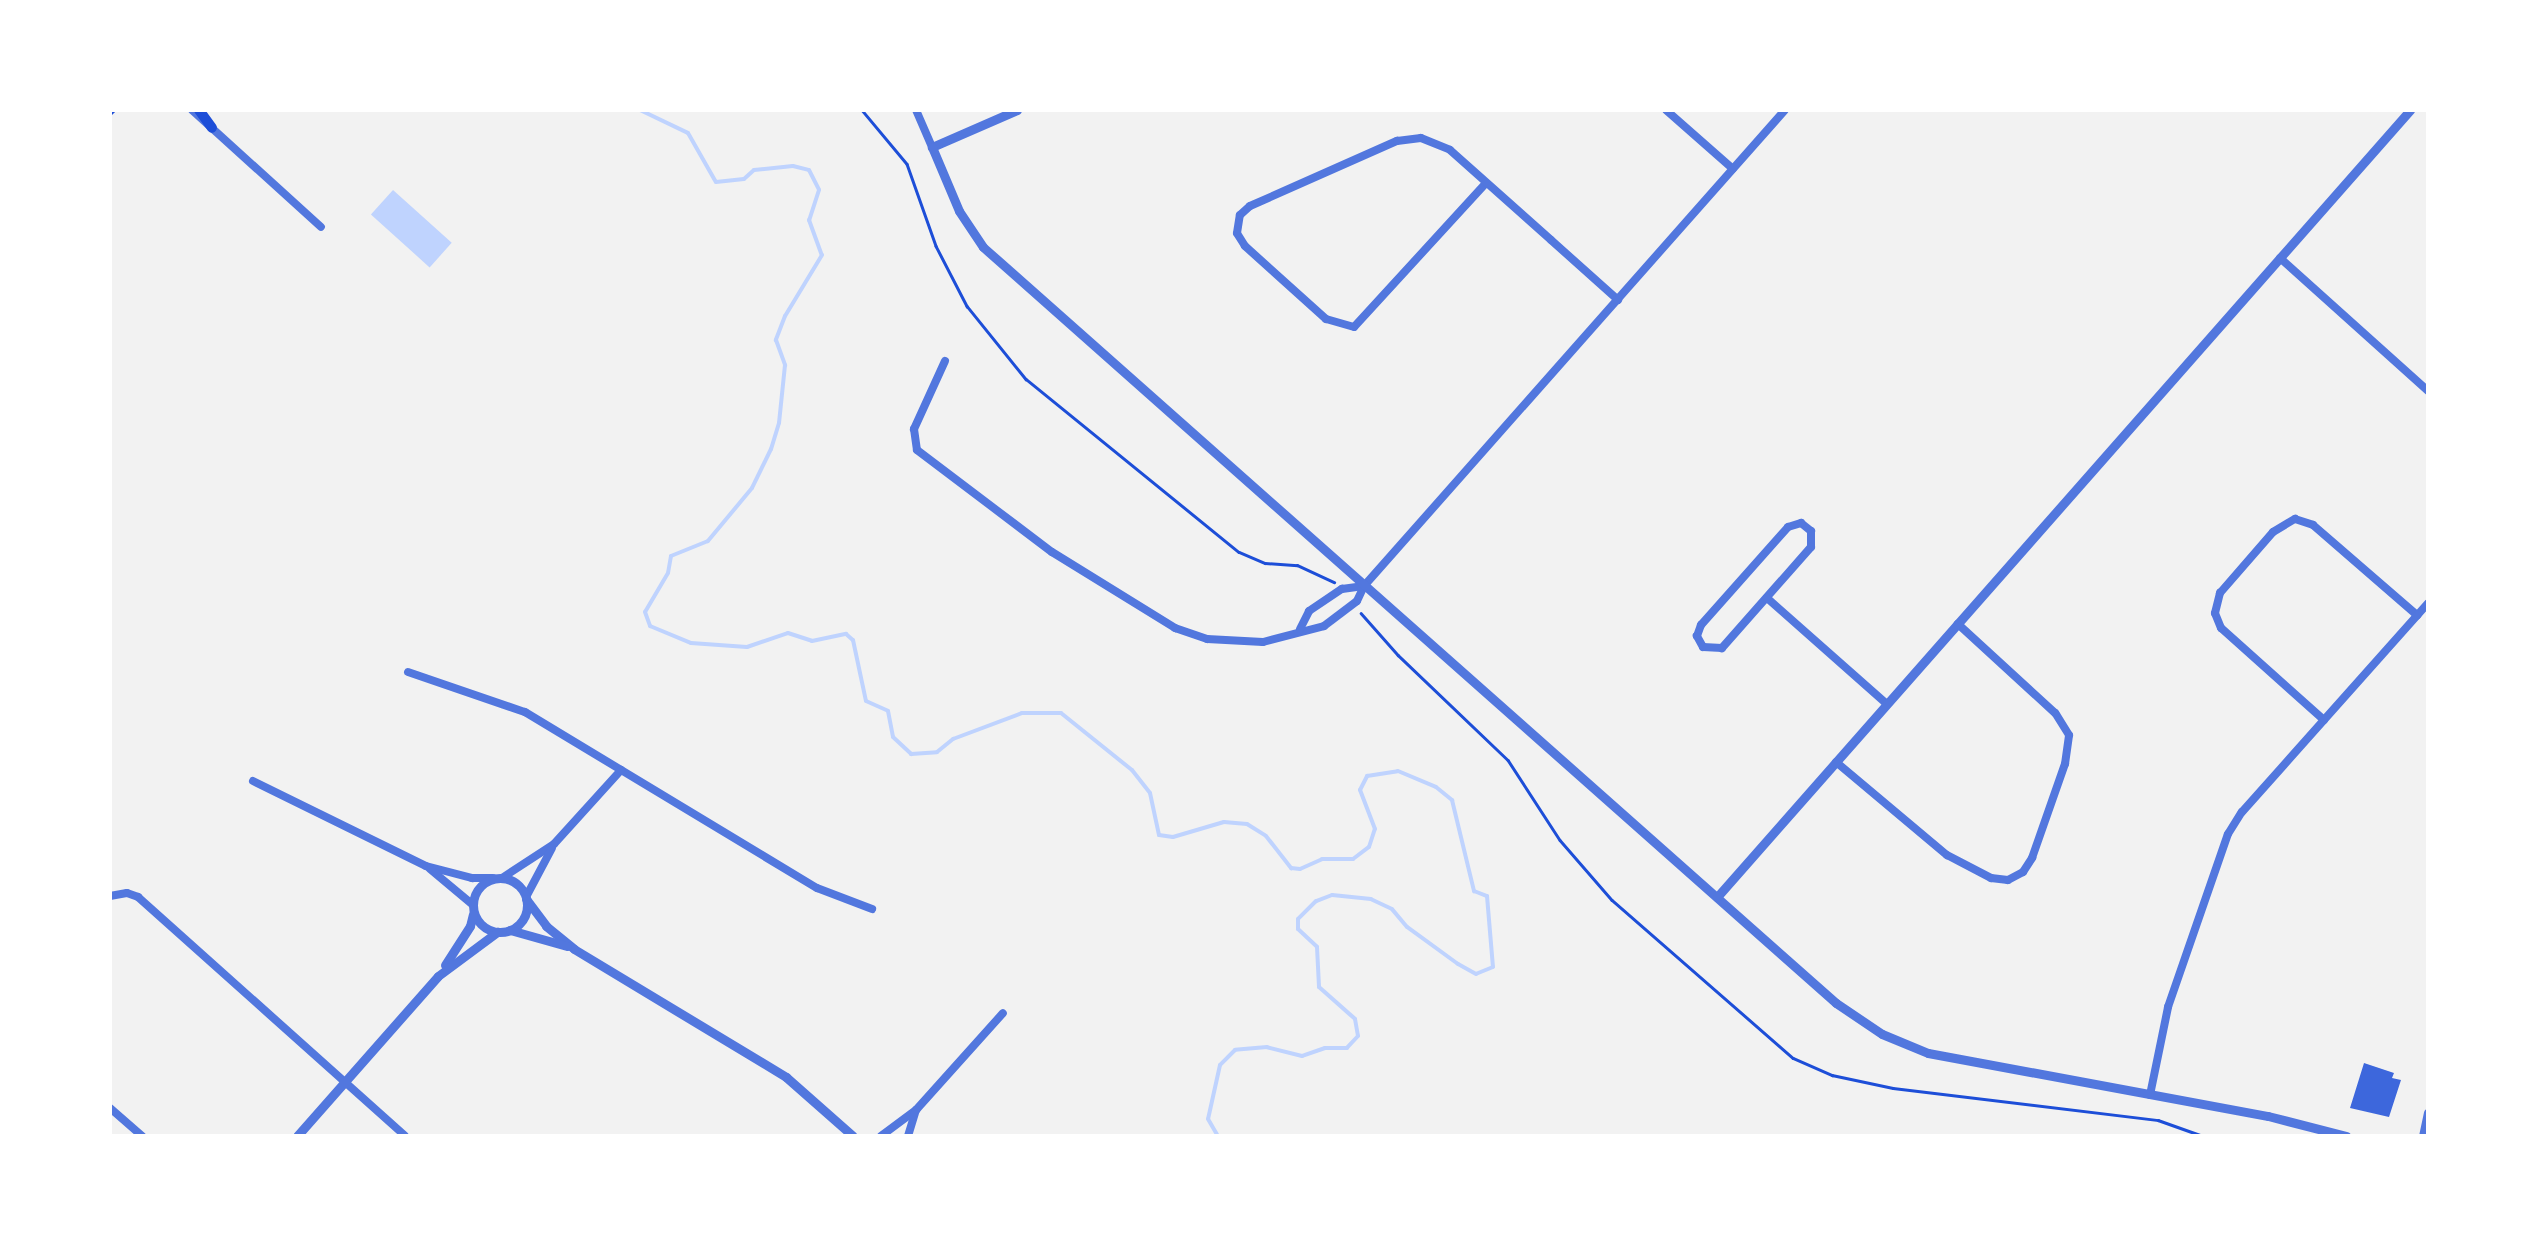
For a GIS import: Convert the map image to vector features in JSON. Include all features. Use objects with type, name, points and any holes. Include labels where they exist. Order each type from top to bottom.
[{"type":"main road","points":[[195,110],[212,128]]},
{"type":"street","points":[[916,110],[964,221],[996,261],[1836,1003],[1900,1042],[1943,1056],[2268,1116],[2346,1136]]},
{"type":"street","points":[[932,147],[1017,110]]},
{"type":"street","points":[[1666,110],[1733,169]]},
{"type":"street","points":[[945,361],[913,436],[917,450],[1061,558],[1176,628],[1207,639],[1241,644],[1324,626],[1356,601],[1364,586],[1785,110]]},
{"type":"street","points":[[1717,897],[2406,111]]},
{"type":"street","points":[[212,128],[321,227]]},
{"type":"street","points":[[1486,182],[1365,319],[1348,328],[1326,318],[1245,246],[1237,233],[1240,215],[1250,206],[1406,138],[1440,144],[1486,182],[1618,300]]},
{"type":"street","points":[[2280,258],[2428,391]]},
{"type":"street","points":[[2324,720],[2222,628],[2214,613],[2220,592],[2273,532],[2296,520],[2314,525],[2417,615]]},
{"type":"street","points":[[1800,523],[1811,531],[1811,547],[1768,598],[1722,648],[1703,648],[1696,636],[1701,625],[1788,527],[1800,523]]},
{"type":"street","points":[[1300,630],[1309,610],[1342,588],[1364,586]]},
{"type":"street","points":[[1768,598],[1887,704]]},
{"type":"street","points":[[2150,1095],[2168,1007],[2228,834],[2242,812],[2428,602]]},
{"type":"street","points":[[1836,762],[1946,855],[1991,878],[2008,880],[2023,872],[2032,858],[2065,764],[2068,736],[2055,712],[1958,624]]},
{"type":"street","points":[[408,672],[525,712],[817,888],[872,909]]},
{"type":"street","points":[[510,930],[526,914],[526,898],[554,844],[621,770]]},
{"type":"street","points":[[254,781],[426,866],[520,885],[546,925],[574,949],[786,1077],[853,1136]]},
{"type":"street","points":[[296,1136],[438,976],[470,926],[478,890],[554,844]]},
{"type":"street","points":[[426,866],[473,908],[482,925],[497,932]]},
{"type":"street","points":[[110,896],[127,893],[138,897],[406,1136]]},
{"type":"street","points":[[438,976],[497,932],[510,930],[574,949]]},
{"type":"street","points":[[881,1136],[893,1123],[916,1110],[1003,1013]]},
{"type":"street","points":[[110,1108],[142,1136]]},
{"type":"street","points":[[908,1136],[916,1110]]},
{"type":"street","points":[[2423,1136],[2428,1113]]},
{"type":"path","points":[[862,110],[908,164],[936,246],[967,306],[1026,379],[1239,552],[1265,563],[1298,566],[1332,580]]},
{"type":"path","points":[[1359,611],[1508,760],[1588,875],[1792,1058],[1864,1083],[1993,1104],[2158,1120],[2203,1136]]},
{"type":"water","points":[[393,190],[452,243],[430,267],[371,215]]},
{"type":"building","points":[[2364,1063],[2394,1073],[2392,1078],[2401,1080],[2389,1117],[2350,1108]]},
{"type":"waterway","points":[[640,110],[688,133],[716,182],[744,179],[754,170],[793,166],[809,170],[819,190],[809,220],[822,255],[785,316],[776,340],[785,365],[779,423],[771,449],[752,488],[708,541],[671,556],[668,573],[645,612],[650,626],[691,643],[747,647],[788,633],[812,641],[846,634],[853,640],[866,701],[888,711],[893,737],[911,754],[937,752],[953,739],[1022,713],[1061,713],[1132,770],[1150,793],[1159,835],[1173,837],[1224,822],[1247,824],[1266,836],[1291,868],[1300,869],[1322,859],[1353,859],[1369,847],[1375,829],[1360,790],[1367,776],[1398,771],[1436,787],[1452,800],[1474,891],[1487,896],[1493,967],[1476,974],[1458,964],[1407,927],[1392,909],[1371,899],[1332,895],[1316,901],[1298,919],[1298,929],[1317,947],[1319,987],[1355,1019],[1358,1036],[1347,1048],[1325,1048],[1302,1056],[1267,1047],[1235,1050],[1220,1065],[1208,1119],[1218,1136]]}]
